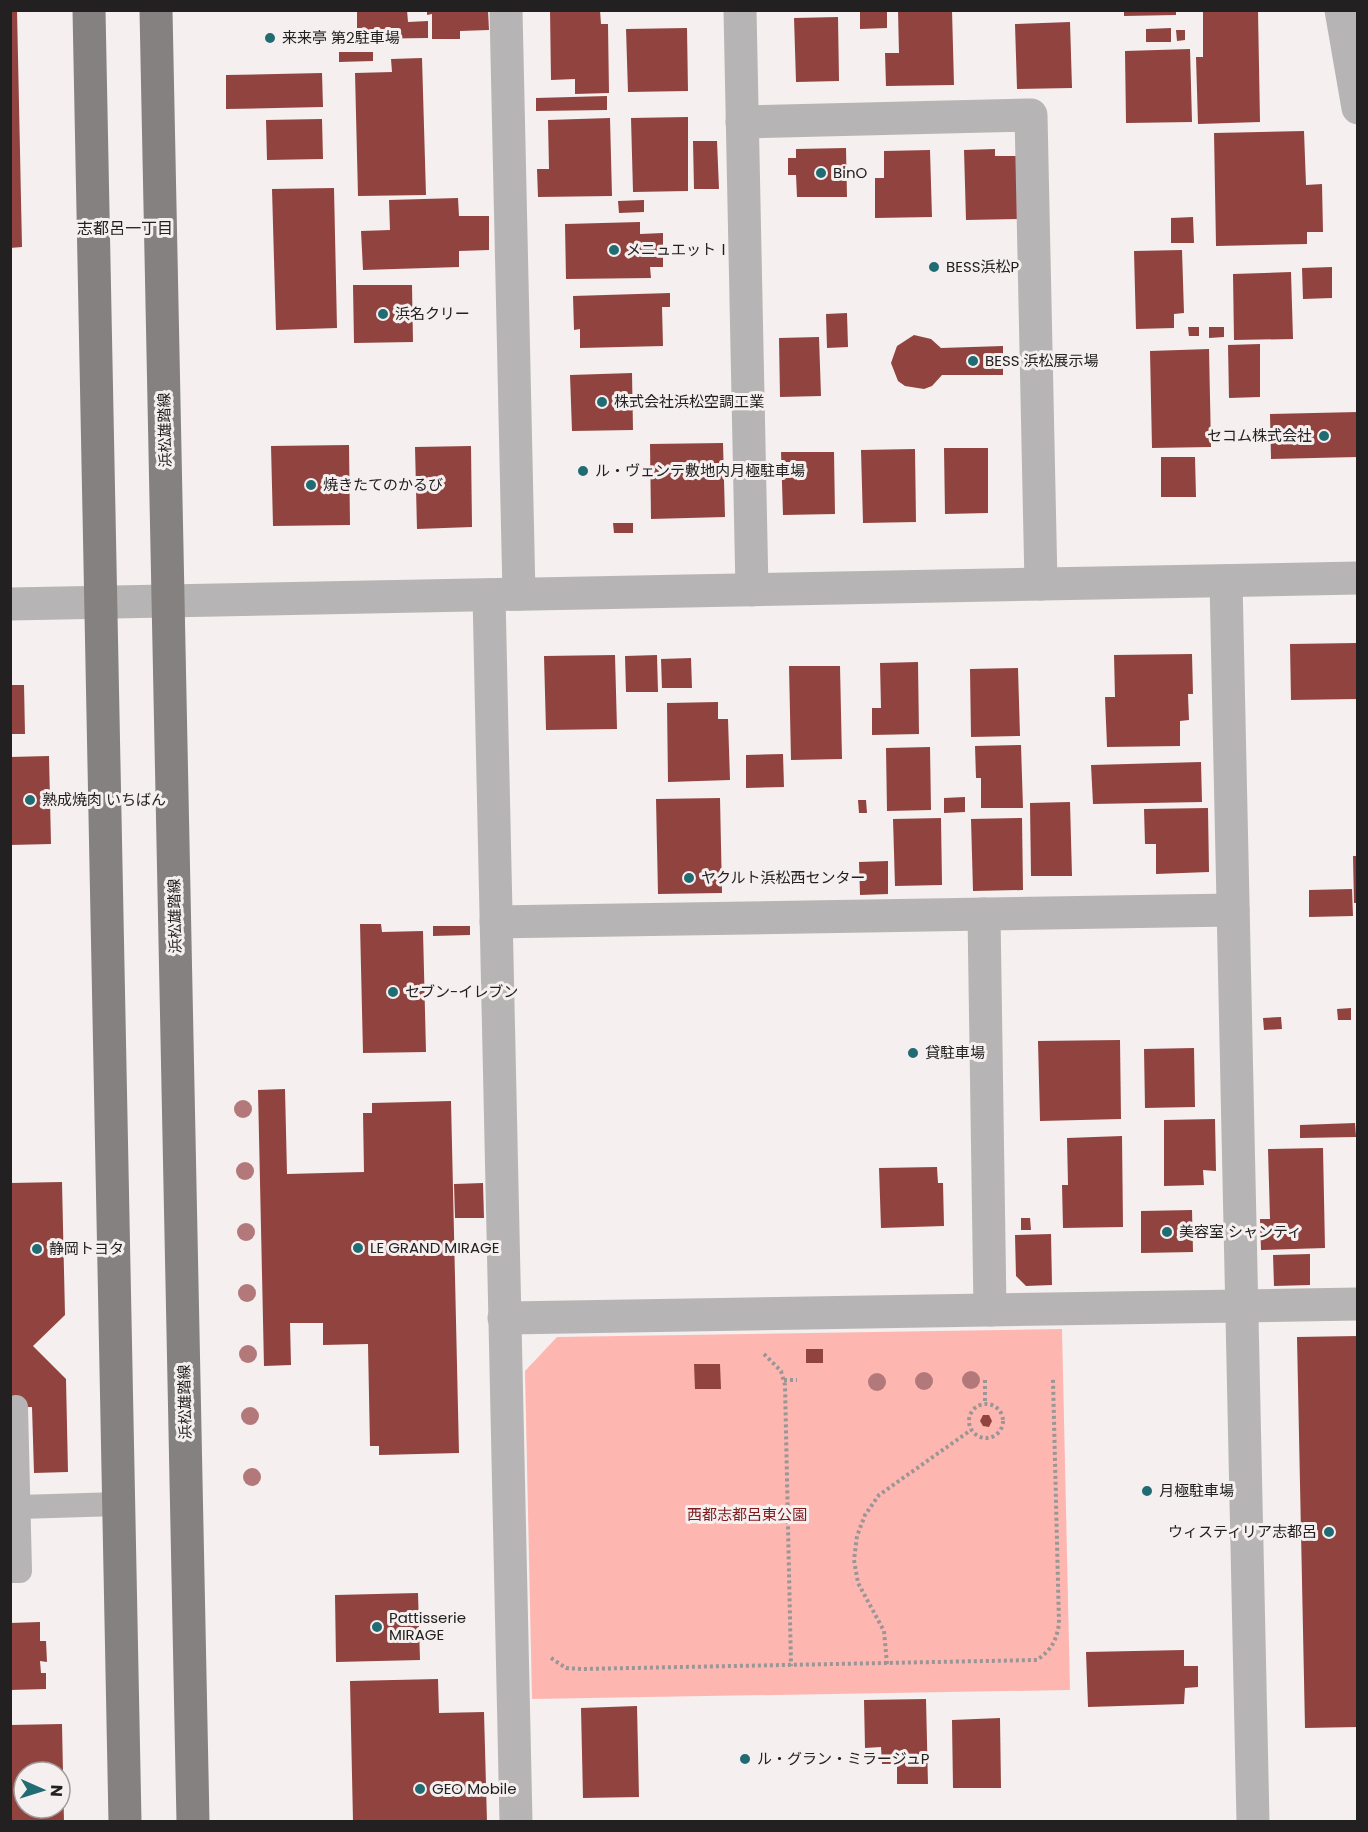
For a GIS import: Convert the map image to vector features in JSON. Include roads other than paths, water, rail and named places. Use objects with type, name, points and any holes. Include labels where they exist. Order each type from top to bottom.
[{"type":"main road","points":[[89,10],[125,1821]]},
{"type":"main road","name":"浜松雄踏線","points":[[156,10],[192,1821]]},
{"type":"street","points":[[506,10],[504,595],[496,922],[516,1821]]},
{"type":"street","points":[[740,10],[752,590]]},
{"type":"street","points":[[1341,10],[1358,108]]},
{"type":"street","points":[[742,122],[1031,115],[1041,584]]},
{"type":"street","points":[[10,604],[1358,578]]},
{"type":"street","points":[[1226,581],[1253,1821]]},
{"type":"street","points":[[496,922],[1233,910]]},
{"type":"street","points":[[984,914],[990,1310]]},
{"type":"street","points":[[504,1318],[1358,1304]]},
{"type":"lane","points":[[10,1571],[20,1571],[16,1407]]},
{"type":"lane","points":[[19,1507],[119,1504]]},
{"type":"place","name":"来来亭 第2駐車場","points":[[270,38]]},
{"type":"place","name":"BinO","points":[[821,173]]},
{"type":"place","name":"メニュエットⅠ","points":[[614,250]]},
{"type":"place","name":"BESS浜松P","points":[[934,267]]},
{"type":"place","name":"浜名クリー","points":[[383,314]]},
{"type":"place","name":"BESS 浜松展示場","points":[[973,361]]},
{"type":"place","name":"株式会社浜松空調工業","points":[[602,402]]},
{"type":"place","name":"セコム株式会社","points":[[1324,436]]},
{"type":"place","name":"ル・ヴェンテ敷地内月極駐車場","points":[[583,471]]},
{"type":"place","name":"焼きたてのかるび","points":[[311,485]]},
{"type":"place","name":"熟成焼肉 いちばん","points":[[30,800]]},
{"type":"place","name":"ヤクルト浜松西センター","points":[[689,878]]},
{"type":"place","name":"セブン-イレブン","points":[[393,992]]},
{"type":"place","name":"貸駐車場","points":[[913,1053]]},
{"type":"place","name":"美容室 シャンティ","points":[[1167,1232]]},
{"type":"place","name":"LE GRAND MIRAGE","points":[[358,1248]]},
{"type":"place","name":"静岡トヨタ","points":[[37,1249]]},
{"type":"place","name":"月極駐車場","points":[[1147,1491]]},
{"type":"place","name":"ウィスティリア志都呂","points":[[1329,1532]]},
{"type":"place","name":"Pattisserie MIRAGE","points":[[377,1627]]},
{"type":"place","name":"ル・グラン・ミラージュP","points":[[745,1759]]},
{"type":"place","name":"GEO Mobile","points":[[420,1789]]},
{"type":"district","name":"志都呂一丁目","points":[[125,228]]},
{"type":"park label","name":"西都志都呂東公園","points":[[747,1515]]}]
